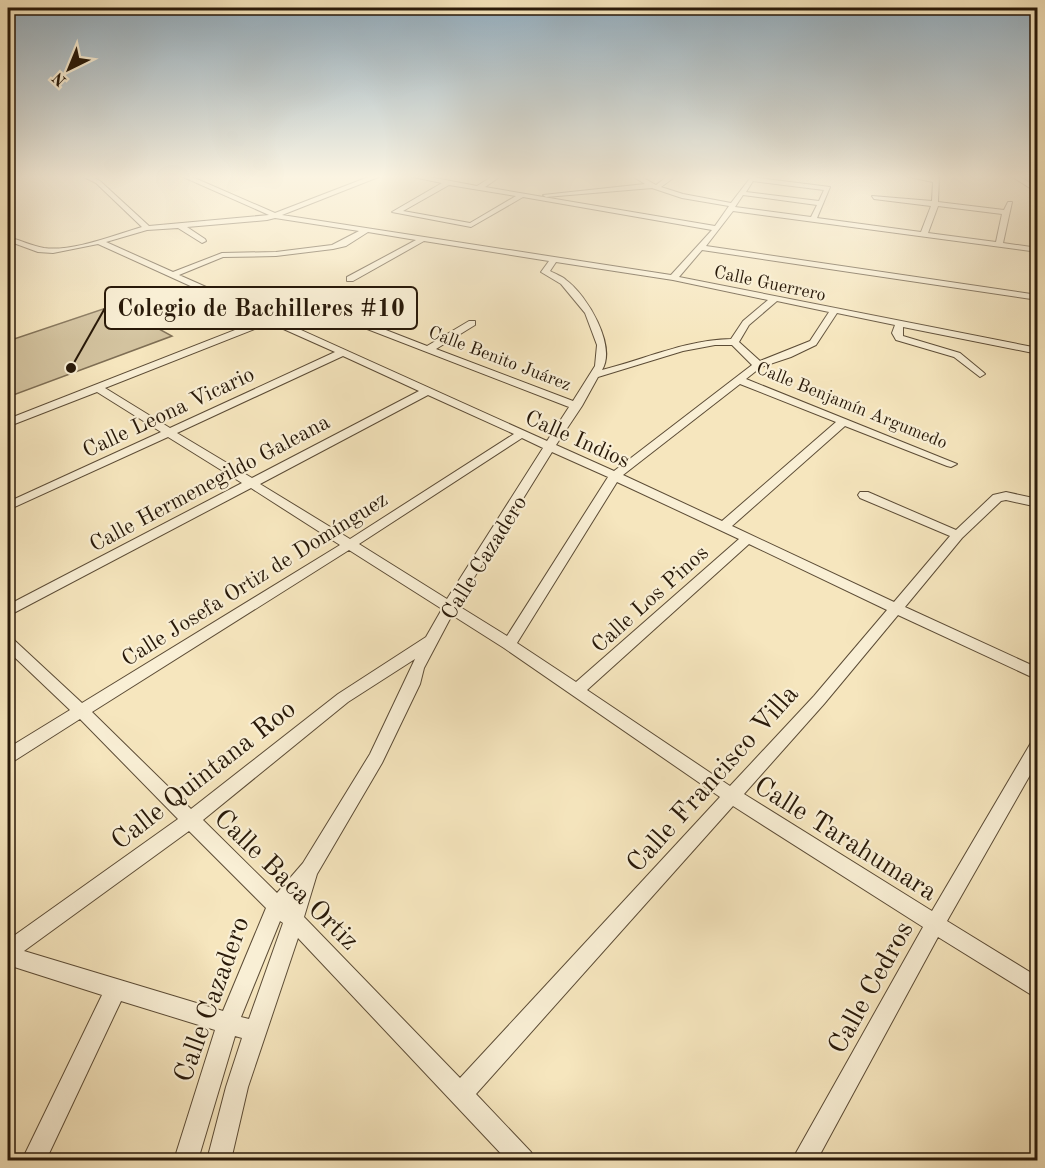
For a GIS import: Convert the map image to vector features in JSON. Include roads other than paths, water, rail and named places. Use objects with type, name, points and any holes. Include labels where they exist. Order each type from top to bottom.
[{"type":"street","points":[[8,240],[41,250],[65,250],[139,231]]},
{"type":"street","points":[[187,231],[202,241]]},
{"type":"street","points":[[172,275],[222,255],[276,254],[333,247],[343,244],[364,231]]},
{"type":"street","name":"Calle Guerrero","points":[[386,231],[673,278],[833,312],[1038,351]]},
{"type":"street","points":[[673,278],[716,231]]},
{"type":"street","points":[[896,231],[1038,250]]},
{"type":"street","points":[[999,244],[1002,231]]},
{"type":"street","points":[[350,279],[419,235]]},
{"type":"street","name":"Calle Indios","points":[[100,242],[429,390],[1038,675]]},
{"type":"street","points":[[701,248],[1038,298]]},
{"type":"street","name":"Calle Cazadero","points":[[186,1161],[228,1023],[277,906],[310,869],[376,758],[450,606],[552,447],[595,375],[602,358],[602,345],[584,307],[564,282],[545,272],[554,259]]},
{"type":"street","points":[[734,342],[749,321],[774,299]]},
{"type":"street","name":"Calle Benito Juárez","points":[[238,304],[306,305],[334,313],[577,406]]},
{"type":"street","points":[[509,644],[615,476],[758,365],[788,356],[813,343],[833,312]]},
{"type":"street","points":[[8,423],[272,319]]},
{"type":"street","points":[[430,348],[472,323]]},
{"type":"street","points":[[900,323],[897,333],[899,338],[961,357],[980,374]]},
{"type":"street","points":[[595,375],[668,351],[713,343],[734,342],[758,365]]},
{"type":"street","name":"Calle Leona Vicario","points":[[8,506],[344,352]]},
{"type":"street","name":"Calle Benjamín Argumedo","points":[[739,380],[951,464]]},
{"type":"street","name":"Calle Tarahumara","points":[[98,388],[450,606],[578,689],[732,796],[1038,989]]},
{"type":"street","name":"Calle Hermenegildo Galeana","points":[[8,611],[429,390]]},
{"type":"street","name":"Calle Los Pinos","points":[[723,527],[844,421]]},
{"type":"street","name":"Calle Josefa Ortiz de Domínguez","points":[[8,756],[349,545],[521,434]]},
{"type":"street","points":[[864,495],[958,535]]},
{"type":"street","name":"Calle Francisco Villa","points":[[461,1095],[819,700],[958,535],[990,502],[1000,496],[1038,503]]},
{"type":"street","name":"Calle Los Pinos","points":[[578,689],[747,539]]},
{"type":"street","name":"Calle Quintana Roo","points":[[8,951],[189,821],[343,698],[431,641]]},
{"type":"street","name":"Calle Baca Ortiz","points":[[8,643],[80,710],[189,821],[295,921],[523,1161]]},
{"type":"street","name":"Calle Cedros","points":[[804,1161],[977,848],[1038,746]]},
{"type":"street","name":"Calle Cazadero","points":[[219,1161],[254,1031],[295,921],[310,869]]},
{"type":"street","points":[[8,956],[254,1031]]},
{"type":"street","points":[[34,1161],[116,989]]},
{"type":"place","name":"Colegio de Bachilleres #10","points":[[71,368]]}]
